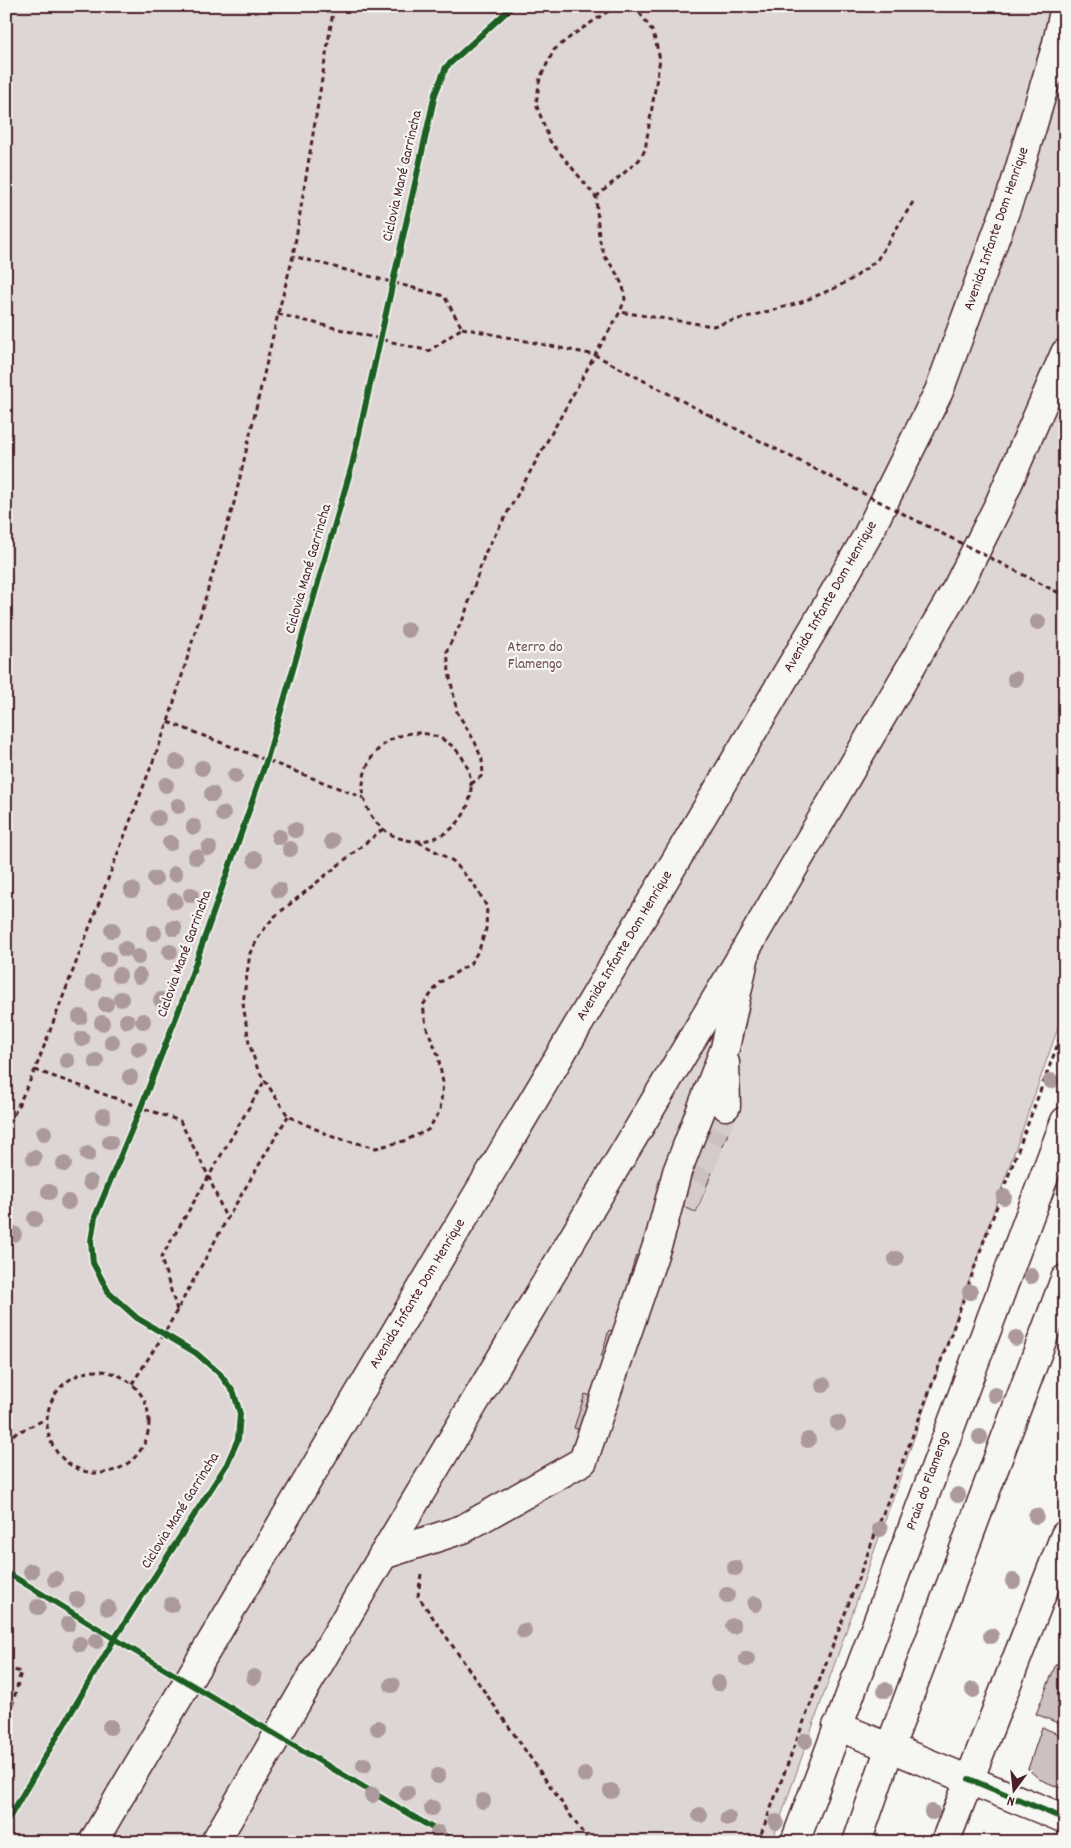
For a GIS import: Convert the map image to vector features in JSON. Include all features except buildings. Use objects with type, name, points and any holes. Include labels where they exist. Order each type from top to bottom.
[{"type":"main road","name":"Avenida Infante Dom Henrique","points":[[93,1842],[866,538],[939,391],[1015,184],[1056,47],[1065,7]]},
{"type":"main road","points":[[215,1842],[383,1554],[746,949],[958,586],[1000,504],[1065,353]]},
{"type":"main road","points":[[383,1554],[463,1529],[583,1460],[660,1237],[678,1172],[725,1048],[746,949]]},
{"type":"main road","points":[[725,1048],[726,1106]]},
{"type":"main road","name":"Praia do Flamengo","points":[[795,1842],[1065,1121]]},
{"type":"main road","points":[[660,1237],[683,1206]]},
{"type":"main road","points":[[857,1842],[890,1747],[1065,1279]]},
{"type":"main road","points":[[945,1842],[1065,1535]]},
{"type":"main road","points":[[838,1726],[1065,1818]]},
{"type":"main road","points":[[868,1814],[875,1842]]},
{"type":"path","points":[[6,1131],[34,1070],[168,722],[234,503],[293,256],[334,6]]},
{"type":"path","points":[[471,784],[483,775],[482,760],[475,742],[457,712],[449,672],[447,650],[464,617],[486,553],[620,312],[625,299],[623,286],[605,257],[599,238],[596,198],[550,141],[536,104],[540,78],[554,50],[616,6]]},
{"type":"path","points":[[596,198],[639,160],[645,150],[660,59],[653,32],[634,6]]},
{"type":"path","points":[[620,312],[713,326],[799,303],[854,278],[877,260],[913,202]]},
{"type":"path","points":[[293,256],[444,296],[462,328]]},
{"type":"path","points":[[390,291],[394,272]]},
{"type":"path","points":[[278,314],[429,351],[462,328],[595,355],[1065,596]]},
{"type":"path","points":[[378,347],[382,328]]},
{"type":"path","points":[[168,722],[364,798]]},
{"type":"path","points":[[412,733],[429,734],[446,740],[459,752],[468,767],[471,784],[470,802],[462,817],[450,830],[434,838],[417,840],[399,837],[383,828],[371,815],[364,798],[363,780],[369,762],[380,748],[395,737],[412,733]]},
{"type":"path","points":[[264,768],[270,749]]},
{"type":"path","points":[[383,828],[274,917],[261,933],[250,953],[243,1003],[249,1042],[258,1070],[288,1116],[333,1137],[376,1148],[404,1141],[428,1130],[440,1111],[443,1083],[438,1055],[426,1026],[423,1005],[439,983],[470,964],[479,950],[486,929],[487,907],[475,886],[453,861],[417,840]]},
{"type":"path","points":[[758,1842],[952,1332],[982,1246],[1065,1025]]},
{"type":"path","points":[[34,1070],[180,1121],[208,1175],[227,1219]]},
{"type":"path","points":[[177,1310],[161,1258],[265,1080]]},
{"type":"path","points":[[137,1116],[145,1098]]},
{"type":"path","points":[[132,1384],[164,1334],[227,1219],[288,1116]]},
{"type":"path","points":[[157,1330],[172,1339]]},
{"type":"path","points":[[102,1371],[118,1375],[132,1384],[142,1396],[148,1411],[149,1427],[145,1442],[137,1456],[125,1466],[110,1472],[94,1474],[78,1470],[64,1462],[54,1450],[47,1435],[46,1418],[50,1403],[58,1389],[71,1378],[86,1372],[102,1371]]},
{"type":"path","points":[[6,1440],[8,1437],[46,1418]]},
{"type":"path","points":[[424,1541],[418,1596],[589,1842]]},
{"type":"path","points":[[6,1572],[133,1650]]},
{"type":"path","points":[[110,1647],[120,1630]]},
{"type":"path","points":[[6,1668],[21,1672],[6,1729]]},
{"type":"path","points":[[403,1810],[456,1842]]},
{"type":"green space","name":"Aterro do Flamengo","points":[[6,6],[1065,6],[1065,1008],[772,1842],[6,1842]]},
{"type":"tunnel","points":[[683,1206],[726,1106]]},
{"type":"cycle path","name":"Ciclovia Mané Garrincha","points":[[6,1823],[115,1638],[227,1464],[238,1439],[240,1414],[234,1393],[220,1374],[196,1353],[137,1318],[109,1293],[93,1263],[91,1241],[95,1217],[182,1002],[267,759],[352,465],[435,94],[446,67],[513,6]]},
{"type":"cycle path","points":[[6,1572],[133,1650],[456,1842]]},
{"type":"cycle path","points":[[969,1779],[1065,1819]]}]
